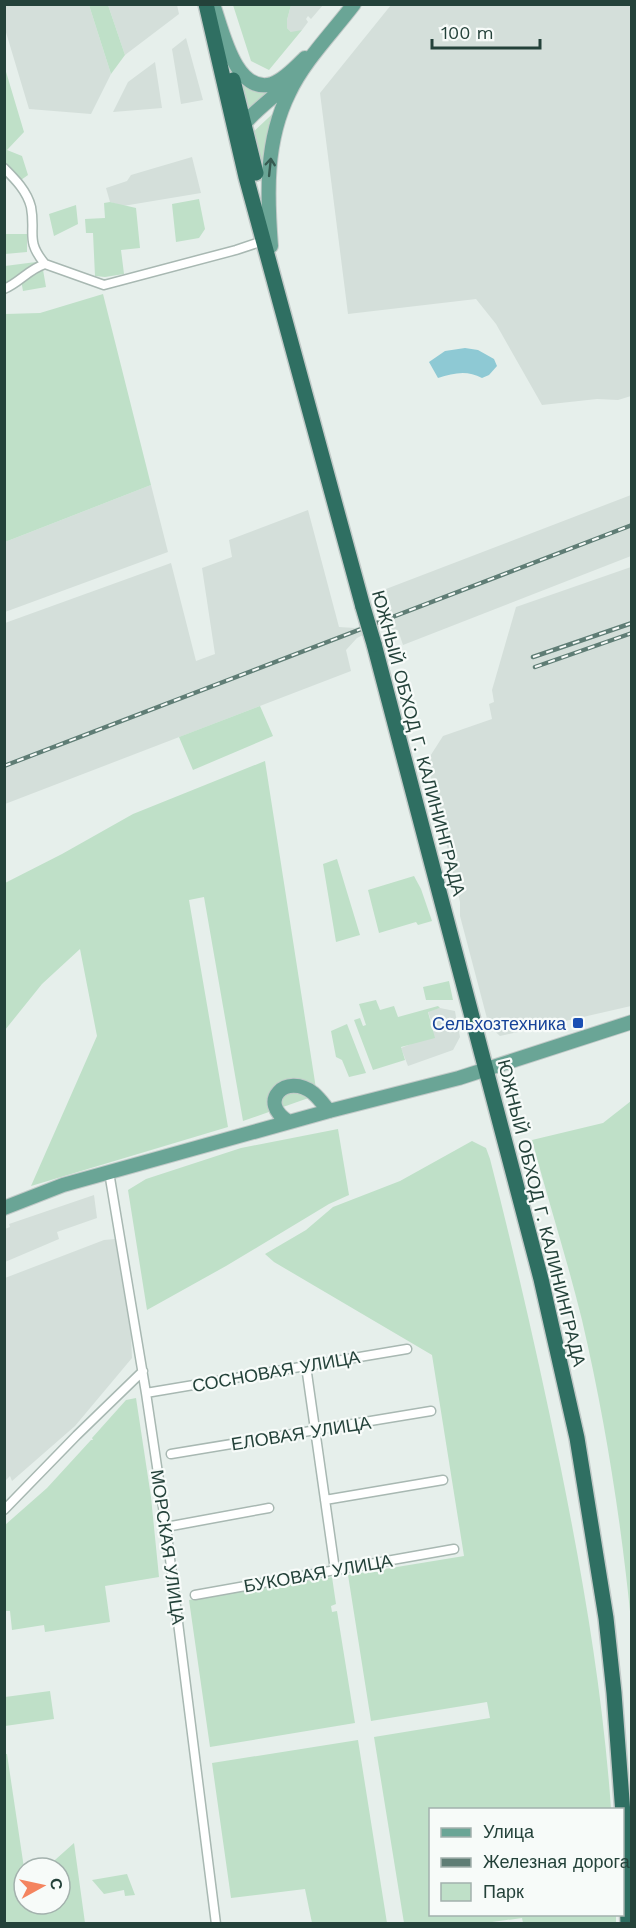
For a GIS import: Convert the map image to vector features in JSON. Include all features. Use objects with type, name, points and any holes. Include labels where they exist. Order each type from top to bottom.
[{"type":"highway","name":"ЮЖНЫЙ ОБХОД Г. КАЛИНИНГРАДА","points":[[206,4],[236,135],[267,243],[284,318],[374,644],[538,1268],[577,1438],[606,1618],[623,1808]]},
{"type":"highway","points":[[213,4],[244,121],[267,243]]},
{"type":"highway","name":"ЮЖНЫЙ ОБХОД Г. КАЛИНИНГРАДА","points":[[624,1816],[628,1923]]},
{"type":"main road","points":[[213,4],[238,70],[246,80],[259,85],[272,84],[289,73],[329,36]]},
{"type":"main road","points":[[267,243],[267,194],[273,140],[289,93],[354,4]]},
{"type":"main road","points":[[236,135],[244,121],[264,106],[308,64]]},
{"type":"main road","points":[[229,103],[244,121],[256,123],[289,93]]},
{"type":"main road","points":[[4,1208],[63,1185],[459,1077],[632,1022]]},
{"type":"main road","points":[[289,1122],[277,1112],[274,1103],[276,1095],[285,1086],[292,1085],[313,1093],[329,1111]]},
{"type":"street","points":[[4,168],[25,191],[30,205],[34,252],[45,264],[104,285],[267,243]]},
{"type":"street","points":[[4,289],[15,285],[37,266],[45,264]]},
{"type":"street","name":"МОРСКАЯ УЛИЦА","points":[[109,1172],[143,1371],[166,1527],[216,1923]]},
{"type":"street","name":"СОСНОВАЯ УЛИЦА","points":[[146,1393],[407,1349]]},
{"type":"street","points":[[306,1366],[335,1570]]},
{"type":"street","points":[[4,1510],[143,1371]]},
{"type":"street","name":"ЕЛОВАЯ УЛИЦА","points":[[171,1454],[431,1411]]},
{"type":"street","points":[[325,1500],[443,1480]]},
{"type":"street","points":[[166,1527],[269,1508]]},
{"type":"street","name":"БУКОВАЯ УЛИЦА","points":[[195,1595],[453,1549]]},
{"type":"shaded area","points":[[4,5],[89,5],[111,74],[91,114],[29,109],[5,29]]},
{"type":"shaded area","points":[[108,5],[177,5],[179,14],[125,55]]},
{"type":"shaded area","points":[[291,5],[323,5],[311,19],[308,16],[306,19],[308,22],[302,30],[291,32],[287,28],[287,20]]},
{"type":"shaded area","points":[[391,5],[631,5],[631,396],[618,400],[597,399],[542,405],[496,324],[476,299],[348,314],[320,93]]},
{"type":"shaded area","points":[[186,38],[203,100],[181,104],[172,49]]},
{"type":"shaded area","points":[[155,62],[162,108],[113,112],[128,82]]},
{"type":"shaded area","points":[[192,157],[201,193],[123,206],[110,202],[106,188],[127,181],[131,175]]},
{"type":"shaded area","points":[[151,485],[168,552],[5,612],[5,542]]},
{"type":"shaded area","points":[[631,495],[631,556],[403,645],[398,630],[382,628],[363,632],[363,635],[346,650],[351,671],[5,804],[5,623],[171,563],[196,661],[215,654],[202,568],[232,557],[229,540],[308,510],[339,627],[355,628],[379,619],[391,606],[386,589]]},
{"type":"shaded area","points":[[631,567],[631,1006],[500,1036],[489,1026],[460,916],[460,902],[427,761],[443,736],[492,719],[489,704],[494,702],[492,690],[516,607]]},
{"type":"shaded area","points":[[440,1008],[455,1011],[457,1023],[453,1024],[458,1026],[460,1037],[453,1050],[408,1066],[401,1048],[434,1031],[428,1011]]},
{"type":"shaded area","points":[[94,1195],[97,1218],[57,1232],[59,1239],[5,1262],[5,1229],[10,1227],[9,1224]]},
{"type":"shaded area","points":[[115,1239],[131,1335],[132,1358],[75,1426],[12,1481],[10,1476],[5,1481],[5,1278],[104,1240]]},
{"type":"green space","points":[[89,5],[108,5],[125,55],[111,74]]},
{"type":"green space","points":[[233,5],[291,5],[287,28],[291,32],[302,30],[269,70],[251,61]]},
{"type":"green space","points":[[4,65],[24,132],[7,150],[22,156],[28,175],[21,180],[5,163]]},
{"type":"green space","points":[[236,75],[283,85],[246,116]]},
{"type":"green space","points":[[283,104],[265,200],[250,135]]},
{"type":"green space","points":[[199,199],[205,229],[199,238],[176,242],[172,204]]},
{"type":"green space","points":[[110,202],[136,208],[140,248],[121,250],[124,274],[95,276],[93,233],[86,233],[85,219],[105,218],[104,203]]},
{"type":"green space","points":[[76,205],[78,224],[54,236],[49,214]]},
{"type":"green space","points":[[5,234],[27,234],[27,252],[5,254]]},
{"type":"green space","points":[[36,262],[42,264],[46,287],[23,291],[21,280],[5,286],[5,266]]},
{"type":"green space","points":[[103,294],[151,485],[5,542],[5,314],[40,313]]},
{"type":"green space","points":[[260,706],[273,736],[193,770],[179,737]]},
{"type":"green space","points":[[265,761],[317,1095],[243,1121],[204,897],[189,900],[228,1127],[31,1186],[97,1036],[80,949],[42,984],[5,1030],[5,883],[133,814]]},
{"type":"green space","points":[[337,859],[360,935],[336,942],[323,864]]},
{"type":"green space","points":[[414,876],[432,921],[418,925],[416,922],[379,933],[368,890]]},
{"type":"green space","points":[[449,981],[453,1000],[426,1000],[423,987]]},
{"type":"green space","points":[[376,1000],[380,1010],[394,1006],[398,1017],[438,1006],[440,1008],[428,1012],[435,1038],[401,1047],[405,1060],[373,1070],[354,1020],[360,1018],[363,1026],[366,1025],[359,1004]]},
{"type":"green space","points":[[347,1024],[366,1073],[349,1077],[342,1060],[336,1057],[331,1031]]},
{"type":"green space","points":[[631,1101],[631,1621],[622,1545],[598,1395],[576,1297],[532,1140],[603,1123]]},
{"type":"green space","points":[[338,1129],[349,1195],[329,1204],[147,1310],[128,1190],[146,1179],[241,1148]]},
{"type":"green space","points":[[472,1141],[486,1148],[490,1159],[527,1311],[577,1550],[603,1722],[611,1808],[429,1808],[429,1916],[616,1916],[616,1923],[523,1923],[522,1918],[485,1923],[404,1923],[374,1737],[490,1718],[487,1702],[371,1721],[348,1575],[464,1556],[432,1355],[274,1262],[265,1254],[306,1230],[333,1207],[400,1181]]},
{"type":"green space","points":[[136,1398],[151,1497],[159,1577],[105,1586],[110,1622],[45,1632],[44,1625],[12,1630],[10,1611],[5,1611],[5,1525],[47,1488],[93,1440],[92,1438],[126,1400]]},
{"type":"green space","points":[[332,1577],[336,1604],[331,1606],[332,1612],[337,1611],[355,1723],[210,1747],[189,1600]]},
{"type":"green space","points":[[50,1691],[54,1719],[5,1726],[5,1697]]},
{"type":"green space","points":[[358,1740],[387,1923],[312,1923],[305,1889],[231,1898],[212,1763]]},
{"type":"green space","points":[[5,1754],[7,1754],[22,1856],[12,1856],[12,1916],[72,1916],[72,1856],[59,1856],[74,1843],[85,1923],[5,1923]]},
{"type":"green space","points":[[127,1874],[135,1895],[125,1896],[124,1890],[104,1894],[92,1880]]},
{"type":"water","points":[[465,348],[478,350],[494,359],[497,366],[489,375],[482,378],[460,373],[438,378],[429,362],[445,351]]},
{"type":"railway","points":[[4,766],[632,525]]},
{"type":"railway","points":[[533,657],[632,623]]},
{"type":"railway","points":[[535,667],[632,633]]},
{"type":"place","name":"Сельхозтехника","points":[[578,1023]]}]
